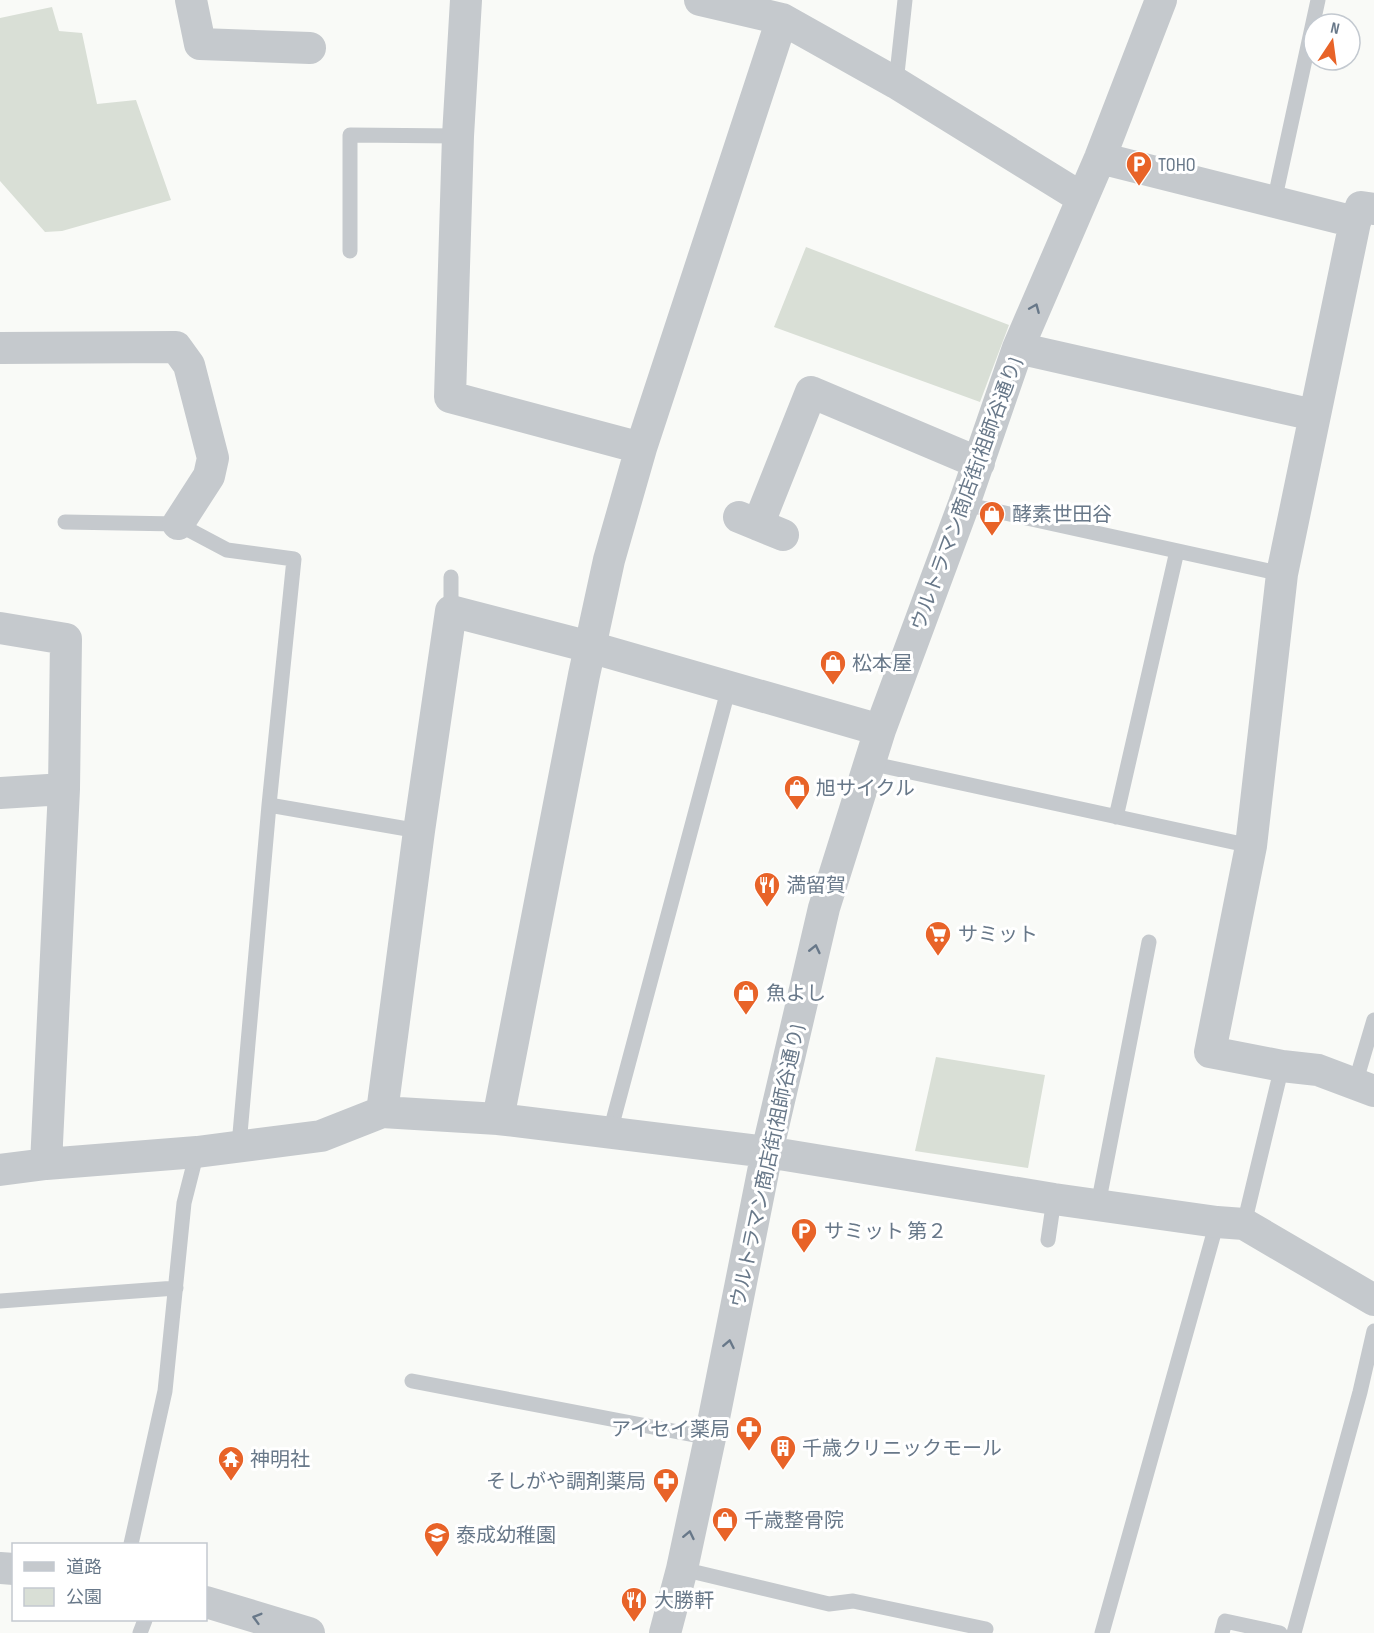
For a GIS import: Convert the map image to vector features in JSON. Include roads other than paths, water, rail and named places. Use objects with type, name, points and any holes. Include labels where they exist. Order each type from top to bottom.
[{"type":"street","points":[[191,0],[200,44],[310,48]]},
{"type":"street","points":[[466,0],[458,136],[450,397],[641,448]]},
{"type":"street","points":[[700,0],[782,18],[896,83],[1082,198]]},
{"type":"street","name":"ウルトラマン商店街(祖師谷通り)","points":[[665,1633],[682,1569],[710,1438],[767,1152],[824,908],[880,730],[979,463],[1018,348],[1100,158],[1161,0]]},
{"type":"street","points":[[498,1119],[609,560],[641,448],[782,18]]},
{"type":"street","points":[[1100,158],[1274,202],[1364,213],[1314,415],[1282,574],[1251,846],[1210,1052],[1282,1066],[1318,1070],[1364,1087]]},
{"type":"street","points":[[0,348],[176,347],[189,365],[213,458],[209,476],[178,524]]},
{"type":"street","points":[[1018,348],[1314,415]]},
{"type":"street","points":[[759,525],[812,392],[979,463]]},
{"type":"street","points":[[382,1112],[451,611],[590,647],[880,730]]},
{"type":"street","points":[[0,628],[66,639],[64,789],[46,1164]]},
{"type":"street","points":[[0,793],[64,789]]},
{"type":"street","points":[[0,1170],[197,1152],[321,1136],[382,1112],[498,1119],[767,1152],[1054,1199],[1231,1223],[1374,1300]]},
{"type":"street","points":[[207,1602],[309,1633]]},
{"type":"lane","points":[[896,83],[905,0]]},
{"type":"lane","points":[[1274,202],[1318,0]]},
{"type":"lane","points":[[350,251],[350,135],[458,136]]},
{"type":"lane","points":[[964,504],[1282,574]]},
{"type":"lane","points":[[65,522],[178,524],[226,550],[294,559],[269,805],[239,1145]]},
{"type":"lane","points":[[1116,817],[1177,551]]},
{"type":"lane","points":[[451,577],[451,611]]},
{"type":"lane","points":[[610,1132],[729,687]]},
{"type":"lane","points":[[869,763],[1251,846]]},
{"type":"lane","points":[[269,805],[419,831]]},
{"type":"lane","points":[[1098,1205],[1149,942]]},
{"type":"lane","points":[[1364,1087],[1374,1020]]},
{"type":"lane","points":[[1102,1633],[1282,1066]]},
{"type":"lane","points":[[131,1543],[165,1391],[184,1203],[197,1152]]},
{"type":"lane","points":[[1048,1240],[1054,1199]]},
{"type":"lane","points":[[0,1301],[176,1287]]},
{"type":"lane","points":[[1294,1633],[1360,1392],[1374,1331]]},
{"type":"lane","points":[[412,1381],[710,1438]]},
{"type":"lane","points":[[682,1569],[829,1604],[853,1601],[986,1629]]},
{"type":"lane","points":[[1222,1633],[1226,1621],[1280,1633]]},
{"type":"place","name":"TOHO","points":[[1139,187]]},
{"type":"place","name":"酵素世田谷","points":[[992,537]]},
{"type":"place","name":"松本屋","points":[[833,686]]},
{"type":"place","name":"旭サイクル","points":[[797,811]]},
{"type":"place","name":"満留賀","points":[[767,908]]},
{"type":"place","name":"サミット","points":[[938,957]]},
{"type":"place","name":"魚よし","points":[[746,1016]]},
{"type":"place","name":"サミット 第２","points":[[804,1254]]},
{"type":"place","name":"アイセイ薬局","points":[[749,1452]]},
{"type":"place","name":"千歳クリニックモール","points":[[783,1471]]},
{"type":"place","name":"神明社","points":[[231,1482]]},
{"type":"place","name":"そしがや調剤薬局","points":[[666,1504]]},
{"type":"place","name":"千歳整骨院","points":[[725,1543]]},
{"type":"place","name":"泰成幼稚園","points":[[437,1558]]},
{"type":"place","name":"大勝軒","points":[[634,1623]]}]
